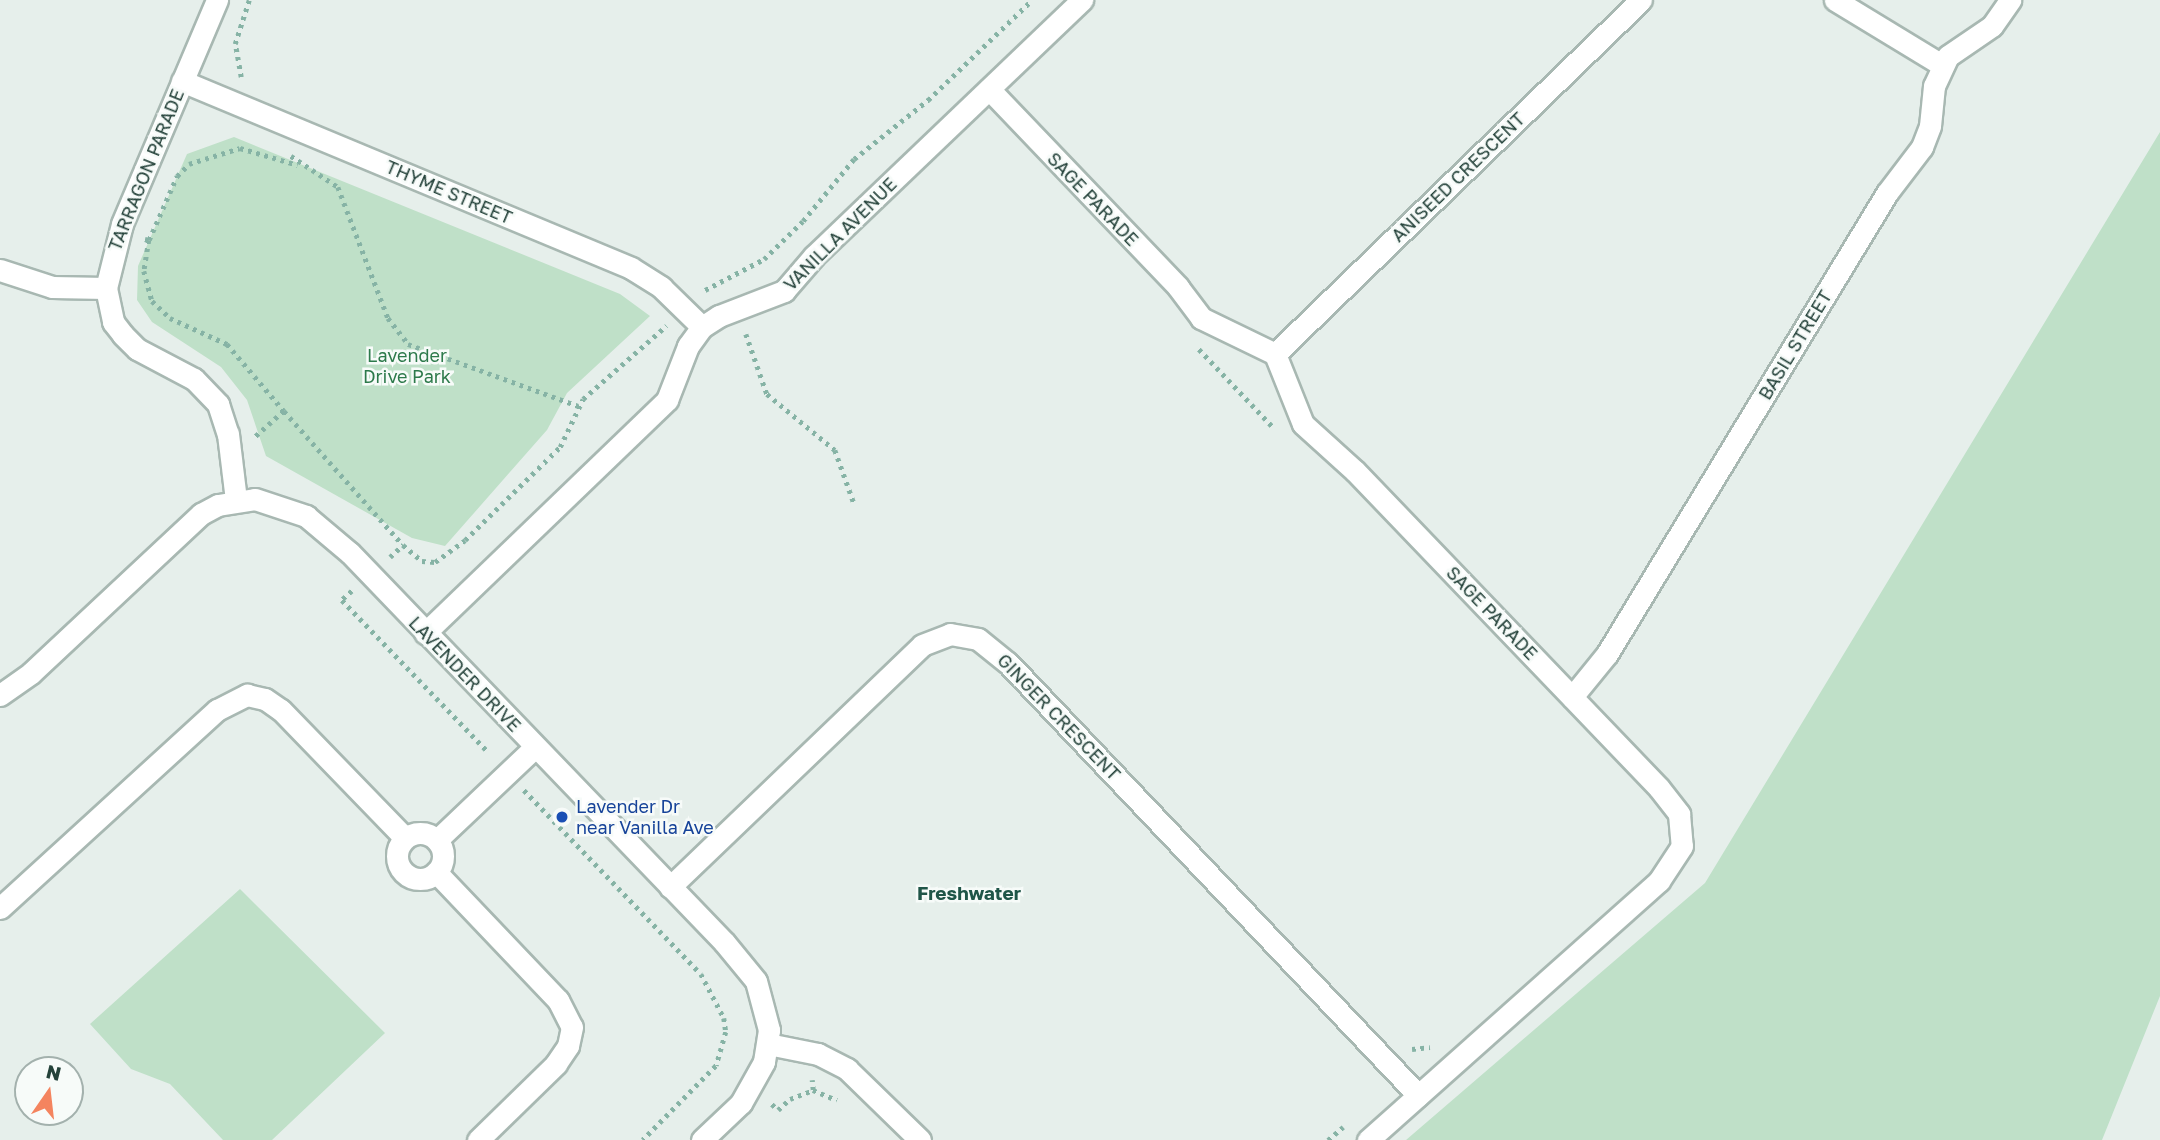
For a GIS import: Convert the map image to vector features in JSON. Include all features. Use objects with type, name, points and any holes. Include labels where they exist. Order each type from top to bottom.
[{"type":"street","name":"TARRAGON PARADE","points":[[217,0],[122,224],[106,288],[113,322],[136,349],[194,379],[218,404],[225,419],[236,500]]},
{"type":"street","name":"VANILLA AVENUE","points":[[702,327],[719,316],[784,291],[814,257],[1082,0]]},
{"type":"street","name":"ANISEED CRESCENT","points":[[1275,354],[1641,0]]},
{"type":"street","points":[[1835,0],[1942,65],[1957,47],[1992,26],[2010,0]]},
{"type":"street","name":"BASIL STREET","points":[[1572,697],[1607,654],[1887,193],[1922,147],[1942,65]]},
{"type":"street","name":"THYME STREET","points":[[182,81],[631,268],[661,287],[702,327]]},
{"type":"street","name":"SAGE PARADE","points":[[989,89],[1178,287],[1201,318],[1275,354],[1303,424],[1355,471],[1671,800],[1682,825],[1682,846],[1659,881],[1368,1140]]},
{"type":"street","points":[[0,270],[52,287],[106,288]]},
{"type":"street","points":[[425,633],[667,400],[688,346],[702,327]]},
{"type":"street","name":"LAVENDER DRIVE","points":[[0,695],[31,673],[188,523],[236,500],[272,502],[326,530],[670,887],[756,981],[767,1014],[768,1044],[751,1089],[702,1140]]},
{"type":"street","name":"GINGER CRESCENT","points":[[670,887],[922,645],[950,634],[978,639],[1008,663],[1418,1095]]},
{"type":"street","points":[[0,908],[216,710],[247,695],[265,699],[281,710],[405,838]]},
{"type":"street","points":[[437,840],[534,747]]},
{"type":"street","points":[[418,832],[437,840],[443,859],[436,872],[416,878],[403,871],[397,851],[405,838],[418,832]]},
{"type":"street","points":[[436,872],[558,1000],[572,1027],[568,1046],[556,1064],[478,1140]]},
{"type":"street","points":[[768,1044],[818,1054],[847,1069],[920,1140]]},
{"type":"path","points":[[240,85],[235,44],[249,0]]},
{"type":"path","points":[[698,294],[764,259],[808,215],[854,159],[928,100],[1032,0]]},
{"type":"path","points":[[578,406],[408,344],[388,318],[338,187],[322,173],[240,148],[189,164],[177,176],[149,240],[144,271],[152,300],[170,318],[227,344],[403,545],[422,561],[446,556],[560,447],[578,406],[667,325]]},
{"type":"path","points":[[284,150],[299,165]]},
{"type":"path","points":[[141,238],[149,240]]},
{"type":"path","points":[[745,332],[767,394],[835,450],[854,503]]},
{"type":"path","points":[[1191,341],[1285,439]]},
{"type":"path","points":[[253,437],[284,411]]},
{"type":"path","points":[[388,558],[403,545]]},
{"type":"path","points":[[353,590],[342,600],[491,755]]},
{"type":"path","points":[[522,787],[710,986],[726,1032],[716,1066],[643,1140]]},
{"type":"path","points":[[1408,1056],[1413,1047],[1428,1048],[1438,1042]]},
{"type":"path","points":[[716,1066],[728,1072]]},
{"type":"path","points":[[812,1080],[813,1090]]},
{"type":"path","points":[[771,1104],[778,1110],[790,1099],[813,1090],[841,1104]]},
{"type":"green space","points":[[2160,132],[2160,996],[2102,1140],[1406,1140],[1705,883]]},
{"type":"green space","name":"Lavender Drive Park","points":[[234,137],[620,294],[650,316],[567,393],[547,430],[445,546],[412,538],[266,456],[247,400],[221,367],[152,322],[137,300],[138,266],[187,154]]},
{"type":"green space","points":[[240,889],[385,1033],[272,1140],[223,1140],[170,1084],[131,1069],[90,1024]]},
{"type":"place","name":"Lavender Dr near Vanilla Ave","points":[[562,817]]},
{"type":"district","name":"Freshwater","points":[[969,893]]}]
